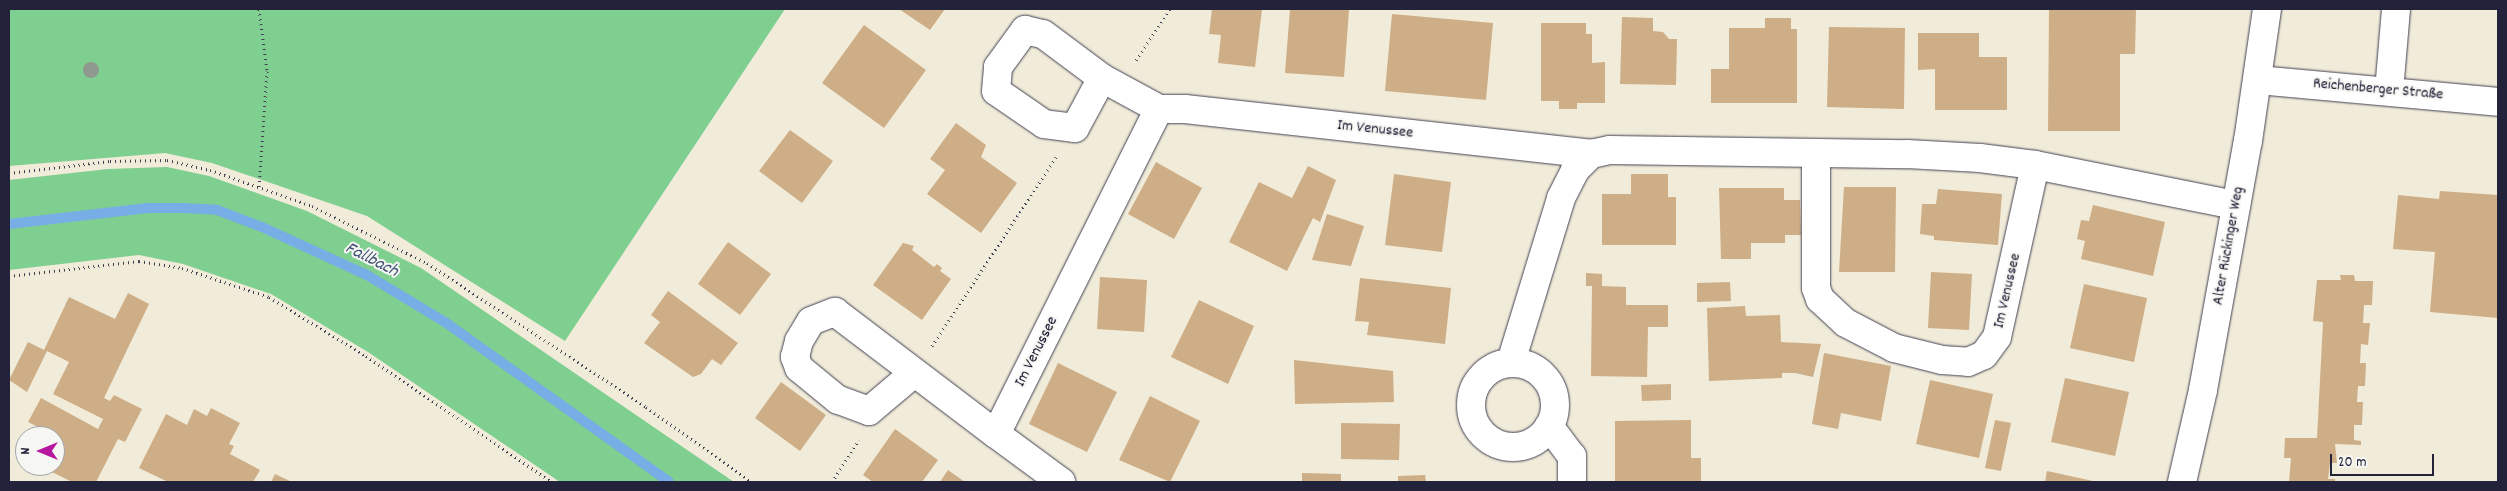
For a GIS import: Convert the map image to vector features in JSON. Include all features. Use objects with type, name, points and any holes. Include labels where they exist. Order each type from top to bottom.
[{"type":"street","name":"Alter Rückinger Weg","points":[[2182,482],[2203,390],[2236,205],[2258,80],[2266,9]]},
{"type":"street","points":[[2389,91],[2396,9]]},
{"type":"street","points":[[1110,83],[1075,128],[1044,124],[996,91],[998,67],[1025,30],[1043,34],[1110,83],[1159,109]]},
{"type":"street","name":"Reichenberger Straße","points":[[2258,80],[2498,102]]},
{"type":"street","name":"Im Venussee","points":[[996,434],[1159,109],[1185,108],[1591,154],[1610,150],[1816,153],[1971,158],[2035,165],[2236,205]]},
{"type":"street","name":"Im Venussee","points":[[1816,153],[1816,288],[1823,303],[1846,323],[1894,348],[1942,360],[1968,362],[1984,355],[1997,337],[2035,165]]},
{"type":"street","points":[[1511,362],[1561,198],[1574,170],[1591,154]]},
{"type":"street","points":[[914,374],[869,412],[838,400],[799,368],[795,357],[799,341],[811,320],[834,312],[914,374],[1061,482]]},
{"type":"street","points":[[1511,362],[1528,365],[1542,373],[1554,395],[1554,416],[1549,426],[1537,439],[1516,448],[1506,448],[1482,435],[1472,414],[1474,390],[1483,374],[1496,366],[1511,362]]},
{"type":"street","points":[[1549,426],[1572,456],[1572,482]]},
{"type":"path","points":[[259,9],[267,71],[259,187]]},
{"type":"path","points":[[1110,83],[1170,9]]},
{"type":"path","points":[[914,374],[1075,128]]},
{"type":"path","points":[[9,173],[110,161],[167,160],[210,170],[312,206],[427,263],[646,407],[752,482]]},
{"type":"path","points":[[9,276],[139,261],[182,268],[268,297],[366,356],[552,482]]},
{"type":"path","points":[[832,482],[861,437],[869,412]]},
{"type":"green space","points":[[9,9],[785,9],[565,341],[367,216],[212,163],[165,153],[9,166]]},
{"type":"green space","points":[[167,167],[209,176],[307,211],[421,268],[734,482],[560,482],[368,352],[271,294],[183,264],[139,255],[9,270],[9,180],[108,169]]},
{"type":"building","points":[[899,9],[945,9],[930,30]]},
{"type":"building","points":[[1212,9],[1262,9],[1255,67],[1218,63],[1221,35],[1209,34]]},
{"type":"building","points":[[1290,9],[1349,10],[1344,77],[1285,73]]},
{"type":"building","points":[[2049,9],[2136,9],[2135,54],[2120,54],[2120,131],[2048,131]]},
{"type":"building","points":[[1392,14],[1493,23],[1486,100],[1385,91]]},
{"type":"building","points":[[1622,17],[1653,18],[1653,31],[1663,32],[1669,39],[1677,39],[1676,85],[1620,84]]},
{"type":"building","points":[[1765,18],[1791,18],[1791,29],[1797,29],[1797,103],[1711,103],[1711,69],[1729,69],[1729,28],[1765,28]]},
{"type":"building","points":[[1541,23],[1586,23],[1586,34],[1592,34],[1592,63],[1605,62],[1605,103],[1577,103],[1577,109],[1559,109],[1559,101],[1541,101]]},
{"type":"building","points":[[864,25],[926,70],[884,128],[822,83]]},
{"type":"building","points":[[1829,27],[1905,28],[1904,109],[1827,107]]},
{"type":"building","points":[[1918,33],[1979,33],[1979,57],[2007,57],[2007,110],[1935,110],[1935,69],[1918,70]]},
{"type":"building","points":[[956,123],[986,145],[981,157],[1017,183],[981,233],[927,194],[945,170],[930,159]]},
{"type":"building","points":[[790,130],[833,161],[802,203],[759,171]]},
{"type":"building","points":[[1156,162],[1202,188],[1174,239],[1128,214]]},
{"type":"building","points":[[1308,166],[1336,180],[1320,222],[1313,218],[1287,271],[1229,242],[1259,182],[1292,198]]},
{"type":"building","points":[[1394,174],[1451,182],[1442,252],[1385,245]]},
{"type":"building","points":[[1631,174],[1668,174],[1668,197],[1676,197],[1676,245],[1602,245],[1602,194],[1631,194]]},
{"type":"building","points":[[1844,187],[1896,187],[1895,272],[1839,272]]},
{"type":"building","points":[[1719,188],[1784,188],[1784,200],[1800,200],[1801,235],[1785,235],[1785,243],[1751,243],[1751,259],[1721,259]]},
{"type":"building","points":[[1938,189],[2002,194],[1998,245],[1934,240],[1934,236],[1920,234],[1922,204],[1936,204]]},
{"type":"building","points":[[2440,191],[2498,195],[2498,318],[2430,312],[2435,252],[2393,249],[2398,195],[2439,199]]},
{"type":"building","points":[[2093,205],[2165,222],[2153,276],[2081,259],[2085,241],[2077,239],[2081,220],[2089,221]]},
{"type":"building","points":[[1327,214],[1364,226],[1351,266],[1312,260]]},
{"type":"building","points":[[728,242],[771,274],[740,315],[698,284]]},
{"type":"building","points":[[903,243],[914,246],[912,250],[934,267],[937,264],[942,268],[940,271],[951,279],[922,320],[873,285]]},
{"type":"building","points":[[1931,272],[1972,274],[1969,330],[1928,328]]},
{"type":"building","points":[[1586,273],[1602,274],[1602,286],[1626,287],[1626,305],[1668,305],[1668,327],[1648,327],[1647,377],[1591,376],[1592,286],[1586,286]]},
{"type":"building","points":[[2340,275],[2354,275],[2355,281],[2373,281],[2372,305],[2364,305],[2363,323],[2370,323],[2368,345],[2361,344],[2360,363],[2366,363],[2365,386],[2358,386],[2357,402],[2363,402],[2362,425],[2354,425],[2354,440],[2361,441],[2361,445],[2335,444],[2337,463],[2330,463],[2328,479],[2335,479],[2335,482],[2289,482],[2291,458],[2284,458],[2285,438],[2317,438],[2323,322],[2313,321],[2317,280],[2341,280]]},
{"type":"building","points":[[1100,277],[1147,280],[1144,332],[1097,329]]},
{"type":"building","points":[[1360,278],[1451,288],[1445,344],[1367,335],[1369,322],[1355,321]]},
{"type":"building","points":[[1730,282],[1731,301],[1697,302],[1697,283]]},
{"type":"building","points":[[2084,284],[2147,298],[2134,362],[2070,348]]},
{"type":"building","points":[[668,291],[738,343],[721,365],[712,359],[701,374],[693,377],[644,343],[660,322],[651,315]]},
{"type":"building","points":[[128,293],[149,304],[104,398],[110,401],[114,395],[142,409],[125,442],[118,439],[96,482],[72,482],[60,476],[65,476],[65,426],[36,426],[28,422],[41,398],[98,429],[103,419],[53,394],[69,362],[47,351],[27,392],[9,380],[28,342],[44,350],[69,297],[115,319]]},
{"type":"building","points":[[1199,300],[1254,326],[1228,384],[1171,357]]},
{"type":"building","points":[[1745,306],[1746,316],[1780,315],[1781,342],[1821,344],[1813,377],[1795,373],[1782,373],[1782,378],[1709,381],[1707,308]]},
{"type":"building","points":[[1824,353],[1891,366],[1881,421],[1841,413],[1838,429],[1812,424]]},
{"type":"building","points":[[1294,360],[1393,371],[1394,402],[1295,404]]},
{"type":"building","points":[[1058,363],[1117,392],[1087,452],[1029,424]]},
{"type":"building","points":[[2065,378],[2129,392],[2115,456],[2051,442]]},
{"type":"building","points":[[1930,380],[1993,394],[1979,458],[1916,444]]},
{"type":"building","points":[[781,382],[826,415],[800,451],[755,418]]},
{"type":"building","points":[[1671,384],[1671,400],[1642,401],[1641,385]]},
{"type":"building","points":[[1150,396],[1200,421],[1170,482],[1119,460]]},
{"type":"building","points":[[211,408],[240,423],[229,444],[234,446],[230,454],[260,470],[253,482],[168,482],[139,468],[166,414],[187,425],[194,409],[207,416]]},
{"type":"building","points":[[1691,420],[1691,458],[1701,458],[1701,482],[1615,482],[1615,421]]},
{"type":"building","points":[[1995,420],[2011,423],[2001,471],[1985,468]]},
{"type":"building","points":[[1341,423],[1400,424],[1399,460],[1341,459]]},
{"type":"building","points":[[895,429],[938,460],[922,482],[873,482],[863,475]]},
{"type":"building","points":[[948,470],[965,482],[940,482]]},
{"type":"building","points":[[2047,471],[2093,481],[2093,482],[2045,482]]},
{"type":"building","points":[[1302,473],[1341,474],[1341,482],[1302,482]]},
{"type":"building","points":[[275,474],[292,482],[271,482]]},
{"type":"building","points":[[1425,475],[1426,482],[1398,482],[1398,476]]},
{"type":"waterway","name":"Fallbach","points":[[9,224],[148,208],[183,208],[217,210],[262,227],[367,275],[445,322],[669,482]]}]
